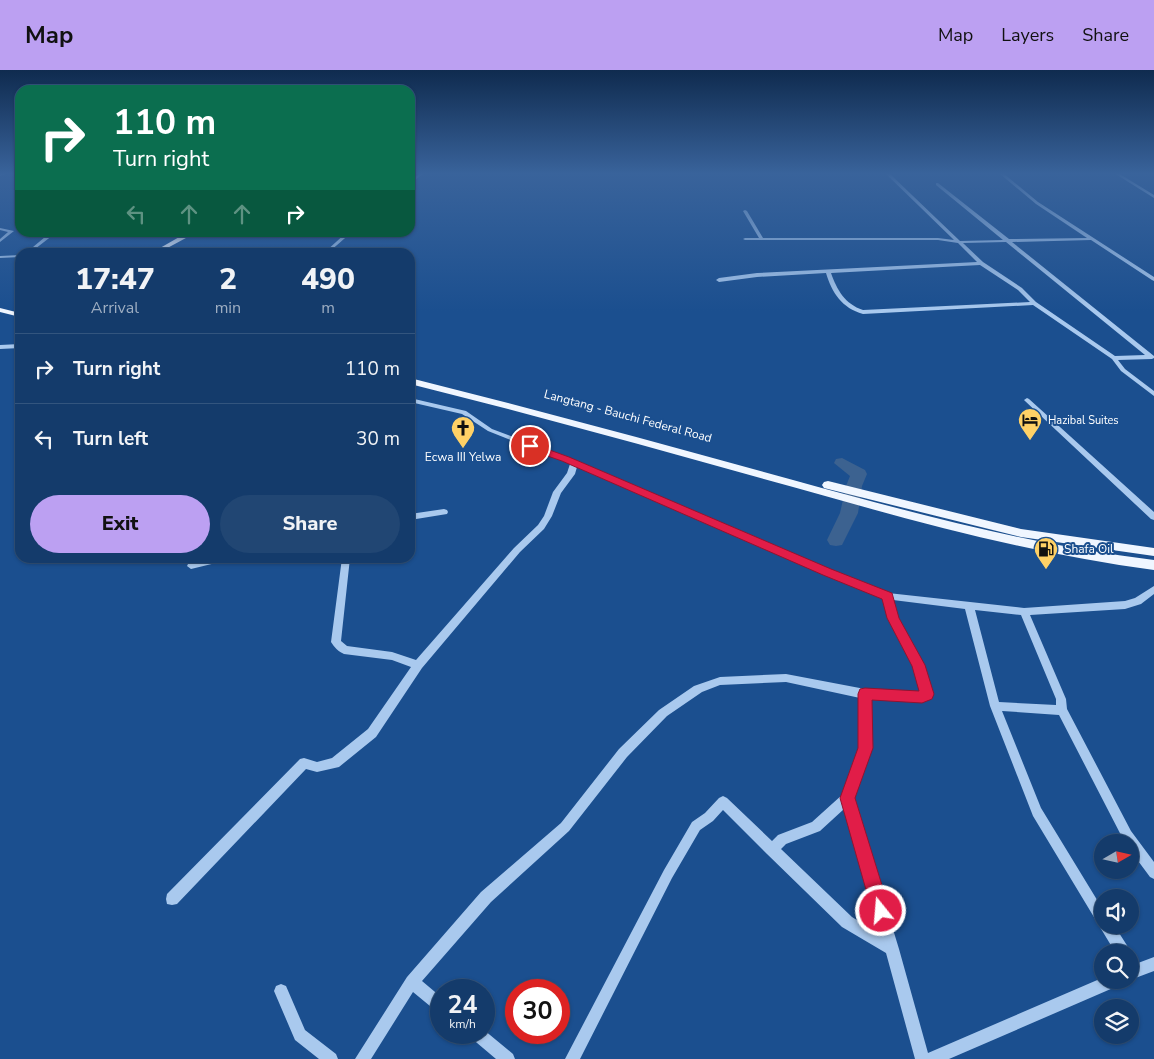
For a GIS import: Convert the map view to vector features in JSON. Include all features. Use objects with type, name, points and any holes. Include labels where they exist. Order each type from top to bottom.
[{"type":"main road","points":[[164,248],[184,237]]},
{"type":"main road","points":[[0,310],[15,314]]},
{"type":"main road","points":[[0,316],[15,319]]},
{"type":"main road","name":"Langtang - Bauchi Federal Road","points":[[415,374],[836,491]]},
{"type":"main road","points":[[415,382],[836,491],[1024,544],[1154,565]]},
{"type":"main road","points":[[864,499],[1021,532],[1154,552]]},
{"type":"street","points":[[750,219],[761,237]]},
{"type":"street","points":[[934,219],[981,263],[1020,289],[1034,303],[1114,358],[1123,370],[1154,394]]},
{"type":"street","points":[[979,219],[1152,357]]},
{"type":"street","points":[[1062,219],[1154,279]]},
{"type":"street","points":[[0,229],[12,231],[0,241]]},
{"type":"street","points":[[34,248],[48,237]]},
{"type":"street","points":[[332,248],[344,237]]},
{"type":"street","points":[[745,238],[938,239],[958,242],[1093,239]]},
{"type":"street","points":[[0,258],[15,256]]},
{"type":"street","points":[[718,280],[757,275],[981,263]]},
{"type":"street","points":[[828,271],[835,290],[842,300],[855,310],[863,312],[1034,303]]},
{"type":"street","points":[[0,346],[15,346]]},
{"type":"street","points":[[1114,358],[1152,357]]},
{"type":"street","points":[[1027,400],[1154,517]]},
{"type":"street","points":[[415,401],[464,412],[490,430],[574,463],[887,596],[1024,612],[1125,605],[1138,601],[1154,589]]},
{"type":"street","points":[[172,899],[304,763],[317,767],[335,763],[372,733],[418,665],[517,550],[541,527],[548,516],[557,492],[571,474],[574,463]]},
{"type":"street","points":[[415,515],[444,512]]},
{"type":"street","points":[[191,566],[203,563]]},
{"type":"street","points":[[345,563],[336,642],[344,650],[392,656],[418,665]]},
{"type":"street","points":[[362,1059],[412,982],[486,897],[565,827],[623,753],[663,713],[698,689],[720,681],[786,678],[865,694],[922,697],[927,694],[918,665],[893,618],[887,596]]},
{"type":"street","points":[[969,606],[995,706],[1037,812],[1094,906]]},
{"type":"street","points":[[1024,612],[1060,699],[1062,710],[1127,835],[1154,873]]},
{"type":"street","points":[[771,850],[782,839],[816,827],[847,798],[865,748],[865,694]]},
{"type":"street","points":[[995,706],[1062,710]]},
{"type":"street","points":[[847,798],[892,949],[922,1059]]},
{"type":"street","points":[[572,1059],[668,874],[696,826],[709,817],[723,802],[847,922],[892,949]]},
{"type":"street","points":[[1139,967],[1154,964]]},
{"type":"street","points":[[412,982],[430,997]]},
{"type":"street","points":[[932,1059],[1094,989]]},
{"type":"street","points":[[281,992],[300,1035],[331,1059]]},
{"type":"street","points":[[490,1044],[508,1059]]},
{"type":"waterway","points":[[836,540],[849,513],[854,486],[859,474],[842,463]]},
{"type":"place","name":"Hazibal Suites","points":[[1030,441]]},
{"type":"place","name":"Ecwa III Yelwa","points":[[463,449]]},
{"type":"place","name":"Shafa Oil","points":[[1046,570]]},
{"type":"route","points":[[530,446],[566,459],[887,596],[893,618],[918,665],[927,694],[922,697],[865,694],[865,748],[847,798],[881,911]]}]
